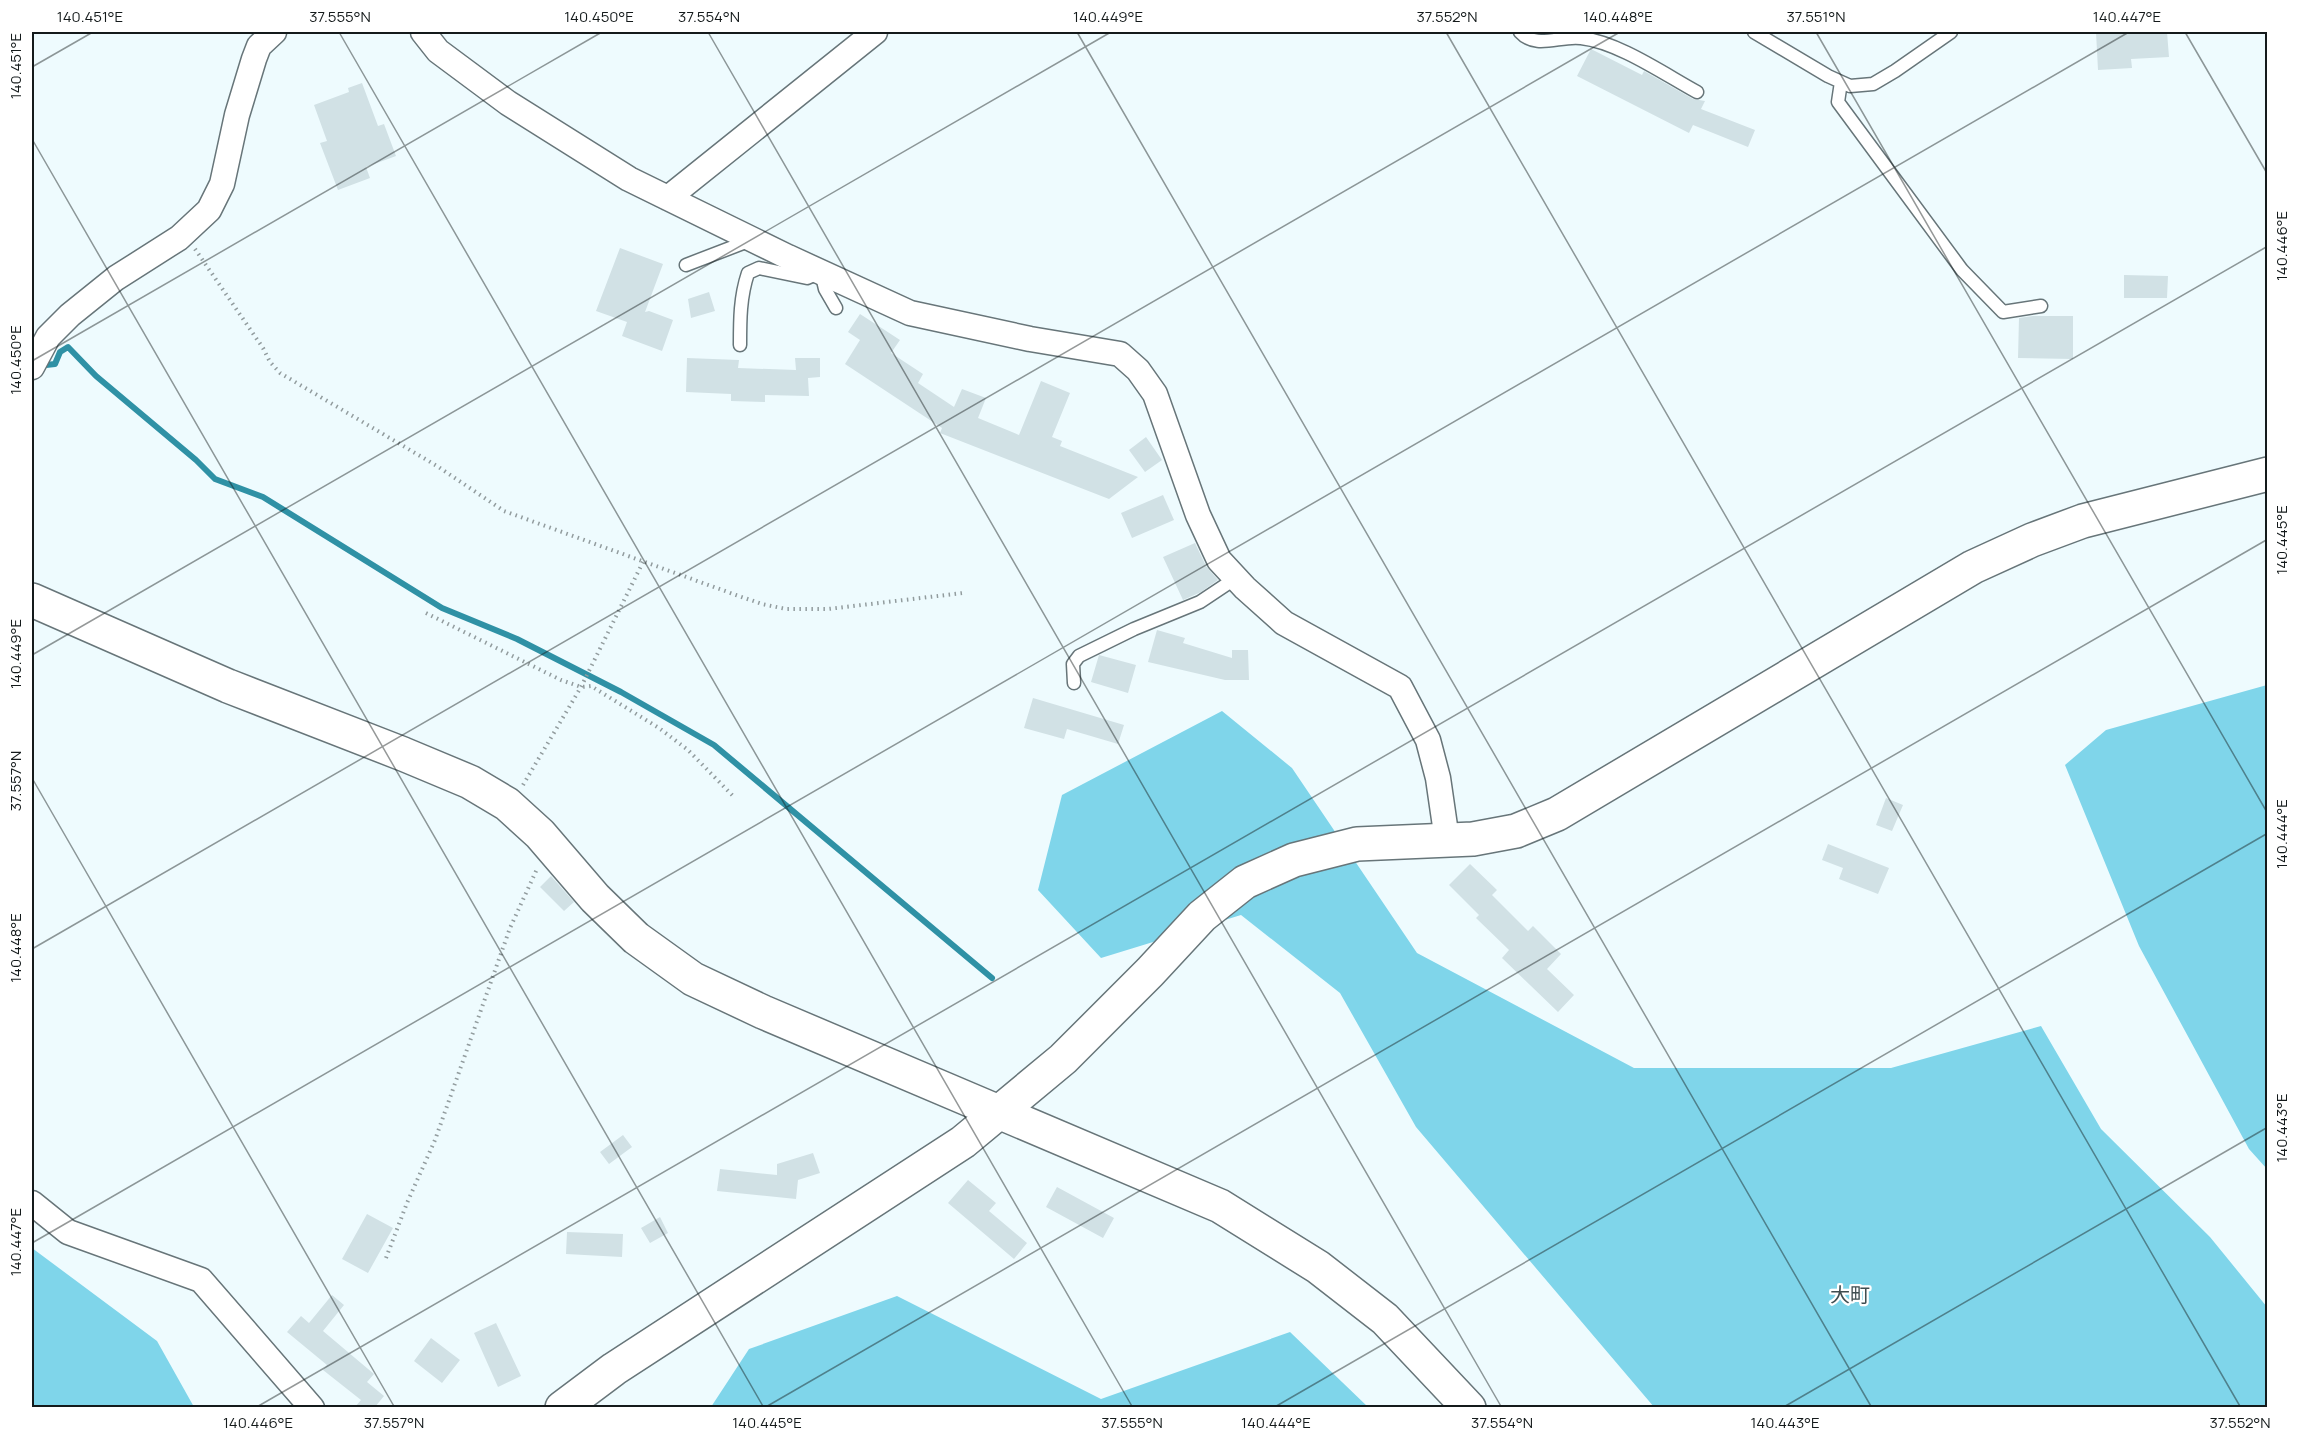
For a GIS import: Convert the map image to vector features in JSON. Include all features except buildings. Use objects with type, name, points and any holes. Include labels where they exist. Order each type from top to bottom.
[{"type":"street","points":[[32,367],[48,337],[70,315],[116,278],[184,234],[210,210],[222,184],[237,115],[254,59],[259,46],[274,32]]},
{"type":"street","points":[[423,32],[438,51],[508,103],[629,179],[821,272],[910,313],[1030,339],[1120,354],[1138,370],[1155,394],[1198,515],[1219,560],[1284,623],[1400,687],[1428,740],[1438,778],[1446,840]]},
{"type":"street","points":[[668,198],[875,32]]},
{"type":"street","points":[[562,1407],[614,1369],[963,1142],[1063,1059],[1202,916],[1245,882],[1294,860],[1357,844],[1473,839],[1516,831],[1557,814],[1973,567],[2032,540],[2083,521],[2268,474]]},
{"type":"street","points":[[32,600],[228,686],[470,782],[507,804],[549,844],[595,898],[636,938],[693,979],[774,1017],[1220,1206],[1318,1267],[1385,1319],[1469,1407]]},
{"type":"street","points":[[32,1203],[68,1232],[201,1280],[312,1407]]},
{"type":"lane","points":[[1520,32],[1539,42],[1580,37],[1611,46],[1697,92]]},
{"type":"lane","points":[[1754,32],[1828,76],[1850,86],[1873,84],[1896,71],[1951,32]]},
{"type":"lane","points":[[1841,82],[1838,102],[1962,270],[2003,312],[2041,306]]},
{"type":"lane","points":[[686,265],[752,240]]},
{"type":"lane","points":[[740,345],[740,304],[748,273],[759,268],[807,278],[821,272],[825,289],[836,308]]},
{"type":"lane","points":[[1074,683],[1073,664],[1079,656],[1134,629],[1200,602],[1236,578]]},
{"type":"path","points":[[184,234],[263,348],[270,362],[280,373],[437,466],[504,511],[762,604],[786,609],[828,609],[963,593]]},
{"type":"path","points":[[507,804],[522,787],[581,687],[644,562]]},
{"type":"path","points":[[426,613],[561,680],[581,687],[591,686],[659,728],[688,750],[735,798]]},
{"type":"path","points":[[387,1257],[407,1203],[435,1140],[510,928],[549,844]]},
{"type":"shaded area","points":[[2268,685],[2267,1169],[2249,1149],[2139,946],[2065,765],[2106,730]]},
{"type":"shaded area","points":[[1222,711],[1292,768],[1417,953],[1634,1068],[1891,1068],[2041,1026],[2101,1129],[2210,1237],[2267,1307],[2267,1407],[1654,1407],[1416,1127],[1340,993],[1241,915],[1101,958],[1038,890],[1062,795]]},
{"type":"shaded area","points":[[32,1248],[157,1341],[194,1407],[32,1407]]},
{"type":"shaded area","points":[[897,1296],[1101,1399],[1290,1332],[1368,1407],[711,1407],[749,1349]]},
{"type":"waterway","points":[[46,365],[55,364],[60,352],[68,347],[96,376],[196,460],[215,479],[263,497],[442,608],[517,639],[621,692],[714,745],[992,978]]},
{"type":"district","name":"大町","points":[[1850,1294]]}]
